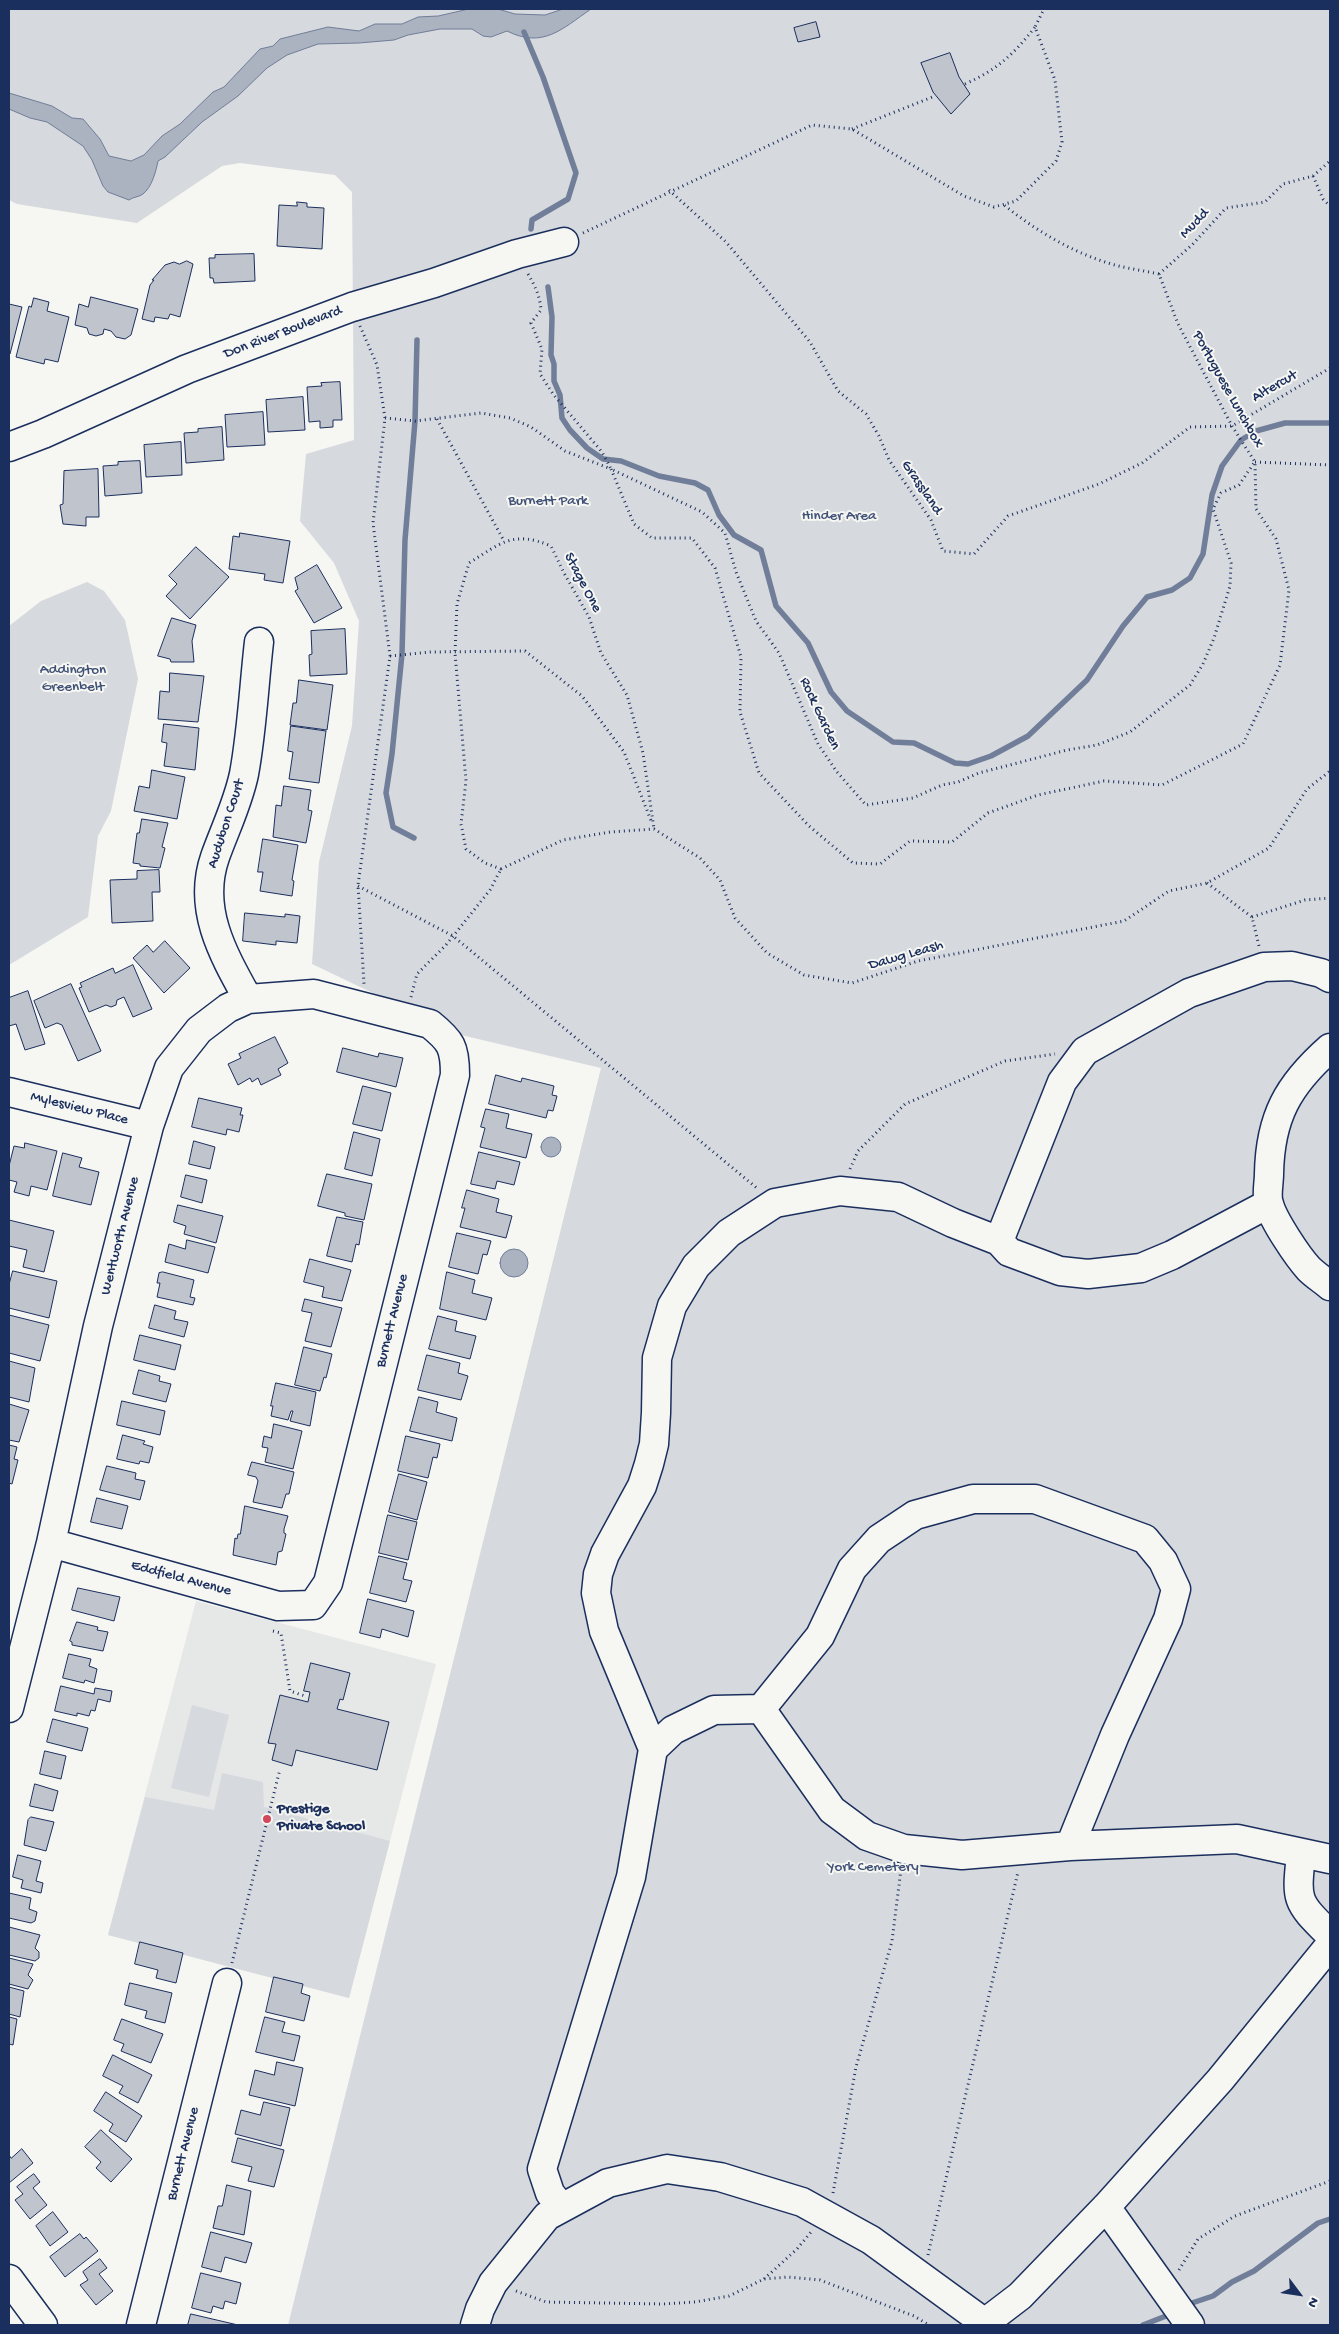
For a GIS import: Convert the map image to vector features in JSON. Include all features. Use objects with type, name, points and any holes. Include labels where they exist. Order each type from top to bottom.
[{"type":"street","name":"Don River Boulevard","points":[[9,447],[43,434],[187,370],[352,307],[434,283],[518,254],[564,242]]},
{"type":"street","name":"Audubon Court","points":[[248,999],[215,936],[210,912],[209,882],[215,858],[235,806],[244,774],[259,642]]},
{"type":"street","points":[[999,1241],[1062,1082],[1086,1050],[1189,993],[1264,966],[1292,966],[1321,973],[1330,978]]},
{"type":"street","name":"Wentworth Avenue","points":[[9,1708],[51,1543],[98,1326],[149,1126],[169,1068],[199,1030],[228,1008],[248,999],[314,994],[430,1024],[444,1036]]},
{"type":"street","name":"Burnett Avenue","points":[[313,1606],[328,1583],[455,1075],[455,1053],[444,1036]]},
{"type":"street","points":[[1330,1048],[1307,1069],[1287,1097],[1274,1129],[1269,1163],[1268,1204],[1286,1236],[1309,1269],[1330,1286]]},
{"type":"street","name":"Mylesview Place","points":[[9,1092],[149,1126]]},
{"type":"street","points":[[561,2207],[550,2193],[542,2169],[631,1877],[653,1749],[604,1631],[596,1593],[598,1574],[605,1554],[642,1486],[649,1464],[655,1428],[657,1358],[672,1306],[696,1266],[729,1233],[775,1203],[840,1191],[898,1197],[953,1223],[999,1241],[1009,1252],[1060,1271],[1088,1274],[1141,1268],[1172,1256],[1268,1204]]},
{"type":"street","points":[[653,1749],[673,1730],[714,1710],[761,1709],[820,1636],[852,1569],[879,1539],[915,1515],[973,1499],[1035,1500],[1145,1539],[1163,1561],[1176,1589],[1168,1619],[1115,1735],[1070,1846]]},
{"type":"street","name":"Eddfield Avenue","points":[[51,1543],[278,1606],[313,1606]]},
{"type":"street","points":[[761,1709],[832,1810],[867,1836],[904,1849],[962,1855],[1070,1846],[1237,1839],[1330,1859]]},
{"type":"street","points":[[1301,1854],[1298,1889],[1304,1908],[1330,1935]]},
{"type":"street","points":[[475,2325],[480,2308],[493,2283],[547,2216],[608,2183],[667,2169],[720,2177],[802,2202],[871,2240],[984,2324],[1020,2296],[1106,2207],[1220,2080],[1330,1945]]},
{"type":"street","name":"Burnett Avenue","points":[[141,2325],[227,1983]]},
{"type":"street","points":[[1106,2207],[1190,2325]]},
{"type":"street","points":[[9,2280],[43,2325]]},
{"type":"path","points":[[965,84],[982,76],[1014,54],[1035,27],[1044,9]]},
{"type":"path","points":[[564,242],[669,190],[812,125],[852,129],[964,196],[994,207],[1016,201],[1056,161],[1062,142],[1055,80],[1035,27]]},
{"type":"path","points":[[852,129],[935,96]]},
{"type":"path","name":"Mudd","points":[[1159,274],[1192,245],[1226,208],[1265,202],[1283,184],[1313,176],[1330,161]]},
{"type":"path","points":[[1313,176],[1323,199],[1330,206]]},
{"type":"path","name":"Grassland","points":[[669,190],[726,242],[810,342],[838,391],[866,414],[879,436],[889,460],[931,520],[943,551],[974,554],[1008,516],[1099,484],[1142,463],[1190,427],[1232,426]]},
{"type":"path","points":[[1004,205],[1026,222],[1079,252],[1107,263],[1159,274]]},
{"type":"path","points":[[518,254],[538,293],[540,302],[541,310],[531,323],[542,349],[540,374],[553,394],[602,452],[611,469]]},
{"type":"path","name":"Portuguese Lunchbox","points":[[611,469],[634,524],[652,538],[692,538],[715,568],[741,657],[740,712],[759,773],[810,826],[853,862],[880,864],[910,840],[952,842],[988,813],[1038,795],[1104,781],[1162,785],[1242,744],[1280,665],[1289,590],[1276,539],[1256,509],[1255,462],[1232,426],[1178,324],[1159,274]]},
{"type":"path","points":[[352,307],[377,364],[385,418],[373,523],[390,656],[358,885],[366,1007]]},
{"type":"path","name":"Altercut","points":[[1232,426],[1330,368]]},
{"type":"path","points":[[385,418],[415,422],[481,413],[510,418],[531,427],[565,451],[611,469]]},
{"type":"path","points":[[437,418],[504,541]]},
{"type":"path","points":[[1255,462],[1330,465]]},
{"type":"path","name":"Rock Garden","points":[[611,469],[702,512],[725,533],[736,572],[756,621],[779,653],[818,744],[837,772],[866,805],[913,798],[942,785],[958,782],[979,773],[1067,750],[1097,745],[1130,732],[1190,685],[1203,664],[1214,638],[1230,586],[1230,563],[1213,509],[1221,493],[1239,485],[1255,462]]},
{"type":"path","name":"Stage One","points":[[501,869],[485,863],[466,849],[461,824],[466,781],[455,653],[457,604],[469,563],[504,541],[532,538],[551,546],[589,617],[600,653],[627,695],[643,752],[654,829]]},
{"type":"path","points":[[390,656],[431,652],[525,651],[582,696],[624,752],[654,829],[610,832],[562,840],[501,869],[490,890],[453,936],[416,974]]},
{"type":"path","name":"Dawg Leash","points":[[654,829],[700,858],[720,880],[735,918],[767,953],[804,975],[852,983],[918,961],[1124,921],[1169,891],[1207,883],[1269,848],[1307,788],[1330,771]]},
{"type":"path","points":[[1207,883],[1252,917],[1264,966]]},
{"type":"path","points":[[358,885],[453,936],[775,1203]]},
{"type":"path","points":[[1252,917],[1306,900],[1330,898]]},
{"type":"path","points":[[840,1191],[858,1151],[905,1104],[1005,1061],[1086,1050]]},
{"type":"path","points":[[273,1631],[281,1633],[290,1691],[305,1696]]},
{"type":"path","points":[[227,1983],[280,1770]]},
{"type":"path","points":[[832,2196],[856,2067],[892,1941],[904,1849]]},
{"type":"path","points":[[923,2278],[1024,1850]]},
{"type":"path","points":[[1166,2290],[1198,2239],[1235,2216],[1330,2181]]},
{"type":"path","points":[[493,2283],[546,2302],[663,2304],[695,2302],[729,2296],[764,2279],[797,2249],[815,2227]]},
{"type":"path","points":[[764,2279],[788,2276],[820,2280],[914,2316],[929,2325]]},
{"type":"shaded area","points":[[469,9],[498,9],[515,14],[545,15],[563,9],[591,9],[561,29],[542,37],[531,38],[507,31],[491,37],[483,36],[472,29],[440,29],[408,35],[394,40],[318,44],[287,55],[267,68],[238,96],[202,122],[165,157],[158,161],[149,187],[141,195],[129,200],[108,192],[103,186],[92,160],[83,146],[47,122],[30,118],[9,109],[9,93],[52,106],[72,118],[83,119],[100,139],[109,156],[131,161],[144,155],[162,136],[180,124],[213,92],[224,87],[260,49],[273,46],[280,39],[328,27],[359,31],[375,24],[402,24],[418,17],[438,16]]},
{"type":"shaded area","points":[[551,1137],[558,1140],[561,1147],[558,1154],[551,1157],[544,1154],[541,1147],[544,1140]]},
{"type":"shaded area","points":[[514,1249],[524,1253],[528,1263],[524,1273],[514,1277],[504,1273],[500,1263],[504,1253]]},
{"type":"shaded area","name":"Prestige Private School","points":[[196,1601],[436,1664],[349,1998],[108,1935]]},
{"type":"green space","points":[[9,9],[1330,9],[1330,2325],[288,2325],[601,1068],[461,1035],[432,1009],[375,994],[312,964],[319,862],[352,726],[359,621],[334,563],[300,521],[306,454],[354,440],[352,192],[335,175],[240,163],[222,166],[137,223],[17,204],[9,200]]},
{"type":"green space","name":"Addington Greenbelt","points":[[87,582],[104,591],[125,620],[138,679],[111,811],[98,836],[88,917],[9,965],[9,626],[41,601]]},
{"type":"green space","points":[[192,1705],[229,1715],[209,1797],[171,1788]]},
{"type":"green space","points":[[222,1773],[263,1782],[264,1807],[390,1841],[349,1998],[108,1935],[145,1797],[214,1810]]},
{"type":"building","points":[[816,22],[820,37],[798,42],[794,28]]},
{"type":"building","points":[[950,53],[959,77],[970,94],[951,114],[933,92],[921,63]]},
{"type":"building","points":[[297,202],[307,203],[307,207],[324,208],[322,249],[277,246],[279,205],[297,206]]},
{"type":"building","points":[[254,254],[255,281],[214,283],[213,278],[210,278],[209,258],[215,258],[215,255]]},
{"type":"building","points":[[187,261],[193,264],[180,317],[170,314],[168,319],[155,317],[154,322],[142,319],[150,285],[154,280],[152,280],[165,265],[174,262],[179,264]]},
{"type":"building","points":[[91,297],[138,309],[131,335],[125,339],[116,337],[111,331],[104,329],[103,334],[96,336],[89,334],[87,328],[75,325],[79,304],[88,307]]},
{"type":"building","points":[[34,298],[49,302],[47,311],[69,317],[58,362],[45,359],[44,364],[16,357],[29,306],[31,307]]},
{"type":"building","points":[[9,304],[22,307],[10,354],[9,354]]},
{"type":"building","points":[[340,382],[342,420],[333,420],[333,427],[320,428],[320,421],[309,422],[307,387],[322,386],[321,383]]},
{"type":"building","points":[[303,397],[305,430],[268,432],[266,400]]},
{"type":"building","points":[[263,412],[265,445],[227,447],[225,415]]},
{"type":"building","points":[[222,427],[224,460],[186,463],[184,433],[198,432],[198,429]]},
{"type":"building","points":[[181,442],[182,475],[146,477],[144,445]]},
{"type":"building","points":[[140,461],[142,493],[105,496],[103,466],[118,465],[118,462]]},
{"type":"building","points":[[98,469],[99,517],[86,517],[86,526],[63,524],[60,505],[63,504],[64,471]]},
{"type":"building","points":[[240,533],[290,541],[283,583],[264,580],[265,574],[229,569],[233,536],[239,537]]},
{"type":"building","points":[[196,547],[229,577],[190,619],[166,596],[177,584],[169,576]]},
{"type":"building","points":[[317,565],[342,608],[314,623],[295,591],[298,589],[295,578]]},
{"type":"building","points":[[172,618],[196,625],[192,641],[194,662],[171,662],[170,659],[158,656]]},
{"type":"building","points":[[345,629],[347,674],[310,676],[309,655],[312,654],[311,631]]},
{"type":"building","points":[[170,673],[204,676],[198,722],[158,719],[160,691],[169,692]]},
{"type":"building","points":[[299,680],[333,685],[327,730],[290,725],[293,703],[296,703]]},
{"type":"building","points":[[164,724],[199,728],[195,770],[164,766],[167,743],[162,742]]},
{"type":"building","points":[[291,726],[326,731],[319,783],[289,779],[293,752],[288,751]]},
{"type":"building","points":[[152,770],[185,777],[177,819],[134,811],[139,786],[149,788]]},
{"type":"building","points":[[284,786],[311,790],[308,810],[312,811],[306,843],[273,837],[276,805],[281,806]]},
{"type":"building","points":[[142,819],[168,823],[162,847],[165,848],[160,868],[140,866],[140,864],[133,863],[137,833],[139,833]]},
{"type":"building","points":[[263,839],[298,845],[292,880],[294,881],[292,896],[260,891],[263,872],[258,872]]},
{"type":"building","points":[[159,870],[160,892],[152,892],[153,921],[112,923],[110,880],[137,879],[137,871]]},
{"type":"building","points":[[245,913],[285,917],[285,914],[300,916],[297,943],[276,941],[276,945],[243,941]]},
{"type":"building","points":[[165,941],[190,968],[164,993],[133,958],[147,945],[153,952]]},
{"type":"building","points":[[133,965],[152,1009],[133,1017],[124,997],[117,1000],[116,1005],[111,1007],[106,1005],[89,1012],[79,988],[82,987],[80,983],[113,968],[115,973]]},
{"type":"building","points":[[71,984],[101,1051],[78,1061],[62,1025],[57,1023],[45,1028],[34,1001]]},
{"type":"building","points":[[28,991],[45,1044],[25,1050],[16,1024],[9,1026],[9,998]]},
{"type":"building","points":[[275,1037],[288,1063],[278,1069],[281,1075],[261,1085],[258,1078],[252,1082],[250,1078],[238,1085],[228,1064],[241,1058],[239,1054]]},
{"type":"building","points":[[343,1048],[378,1057],[379,1053],[403,1058],[396,1087],[337,1072]]},
{"type":"building","points":[[496,1075],[521,1082],[522,1078],[554,1086],[552,1095],[557,1096],[553,1111],[548,1110],[546,1118],[489,1104]]},
{"type":"building","points":[[363,1086],[391,1093],[382,1131],[353,1124]]},
{"type":"building","points":[[199,1098],[242,1108],[240,1115],[243,1115],[239,1132],[227,1129],[226,1135],[192,1127]]},
{"type":"building","points":[[486,1109],[509,1114],[506,1128],[532,1134],[526,1158],[480,1147],[485,1128],[481,1127]]},
{"type":"building","points":[[354,1132],[380,1139],[372,1176],[345,1169]]},
{"type":"building","points":[[194,1141],[215,1147],[210,1169],[189,1164]]},
{"type":"building","points":[[25,1143],[57,1151],[47,1190],[31,1186],[29,1196],[14,1192],[17,1182],[9,1180],[9,1166],[14,1146],[24,1148]]},
{"type":"building","points":[[479,1152],[520,1162],[514,1185],[497,1181],[495,1189],[471,1184]]},
{"type":"building","points":[[63,1153],[82,1158],[79,1167],[99,1172],[91,1205],[53,1196]]},
{"type":"building","points":[[327,1174],[372,1184],[364,1220],[345,1216],[345,1213],[318,1206]]},
{"type":"building","points":[[186,1175],[207,1180],[202,1203],[181,1197]]},
{"type":"building","points":[[467,1190],[499,1199],[496,1212],[512,1216],[506,1238],[460,1227],[465,1208],[462,1208]]},
{"type":"building","points":[[178,1205],[223,1216],[216,1243],[184,1234],[186,1226],[174,1222]]},
{"type":"building","points":[[337,1217],[363,1222],[359,1245],[356,1244],[352,1262],[327,1256]]},
{"type":"building","points":[[9,1220],[54,1231],[44,1272],[23,1267],[27,1250],[9,1246]]},
{"type":"building","points":[[457,1233],[491,1241],[487,1255],[483,1254],[478,1274],[449,1267]]},
{"type":"building","points":[[187,1240],[215,1247],[208,1273],[165,1262],[169,1244],[185,1249]]},
{"type":"building","points":[[310,1259],[351,1270],[342,1301],[322,1297],[324,1287],[304,1282]]},
{"type":"building","points":[[13,1271],[57,1281],[49,1318],[9,1308],[9,1285]]},
{"type":"building","points":[[163,1272],[194,1280],[190,1297],[195,1298],[193,1305],[157,1297],[160,1283],[157,1283],[159,1273]]},
{"type":"building","points":[[447,1272],[475,1280],[472,1293],[492,1298],[486,1320],[440,1309]]},
{"type":"building","points":[[305,1299],[342,1308],[331,1347],[305,1341],[312,1313],[302,1311]]},
{"type":"building","points":[[155,1305],[176,1311],[174,1319],[188,1322],[184,1337],[149,1328]]},
{"type":"building","points":[[9,1315],[49,1325],[40,1361],[9,1353]]},
{"type":"building","points":[[438,1316],[457,1321],[455,1331],[476,1336],[470,1359],[429,1349]]},
{"type":"building","points":[[140,1335],[181,1345],[175,1370],[134,1360]]},
{"type":"building","points":[[304,1347],[332,1354],[326,1378],[324,1377],[320,1391],[295,1385]]},
{"type":"building","points":[[427,1355],[460,1363],[458,1373],[468,1376],[461,1400],[418,1390]]},
{"type":"building","points":[[9,1361],[35,1368],[29,1402],[9,1397]]},
{"type":"building","points":[[139,1370],[160,1376],[159,1381],[171,1384],[166,1402],[133,1394]]},
{"type":"building","points":[[276,1383],[316,1392],[310,1426],[290,1421],[293,1411],[291,1411],[288,1420],[271,1416]]},
{"type":"building","points":[[419,1397],[438,1402],[436,1412],[457,1418],[452,1441],[410,1431]]},
{"type":"building","points":[[122,1401],[165,1411],[160,1435],[117,1425]]},
{"type":"building","points":[[9,1404],[29,1410],[19,1442],[9,1440]]},
{"type":"building","points":[[274,1424],[302,1431],[293,1469],[265,1462],[268,1448],[262,1447],[264,1436],[271,1438]]},
{"type":"building","points":[[123,1435],[145,1441],[143,1444],[153,1447],[149,1463],[140,1461],[139,1464],[117,1459]]},
{"type":"building","points":[[406,1436],[440,1444],[437,1458],[433,1457],[428,1478],[398,1471]]},
{"type":"building","points":[[9,1445],[17,1447],[14,1459],[18,1460],[12,1484],[9,1483]]},
{"type":"building","points":[[252,1462],[294,1472],[289,1494],[286,1494],[282,1508],[253,1502],[258,1481],[256,1477],[248,1475]]},
{"type":"building","points":[[107,1466],[136,1473],[135,1479],[145,1481],[140,1500],[100,1490]]},
{"type":"building","points":[[399,1474],[427,1482],[417,1520],[389,1512]]},
{"type":"building","points":[[97,1498],[128,1506],[122,1529],[91,1522]]},
{"type":"building","points":[[245,1506],[288,1516],[284,1529],[286,1534],[282,1551],[278,1552],[276,1565],[233,1555],[235,1538],[237,1539],[238,1534],[240,1534]]},
{"type":"building","points":[[388,1515],[417,1522],[408,1560],[379,1553]]},
{"type":"building","points":[[379,1556],[407,1563],[403,1579],[412,1581],[406,1602],[370,1593]]},
{"type":"building","points":[[78,1588],[120,1597],[114,1621],[72,1610]]},
{"type":"building","points":[[368,1599],[414,1611],[408,1637],[382,1629],[380,1638],[360,1633]]},
{"type":"building","points":[[77,1622],[98,1627],[97,1630],[108,1632],[103,1651],[72,1645],[70,1641]]},
{"type":"building","points":[[69,1654],[91,1659],[89,1666],[97,1669],[94,1683],[85,1680],[84,1683],[63,1678]]},
{"type":"building","points":[[311,1663],[350,1673],[343,1700],[340,1699],[337,1709],[389,1722],[377,1770],[296,1750],[292,1766],[272,1760],[276,1744],[268,1743],[280,1695],[308,1702],[310,1692],[304,1691]]},
{"type":"building","points":[[61,1686],[94,1694],[95,1688],[112,1691],[110,1702],[98,1699],[95,1711],[91,1710],[89,1716],[77,1713],[77,1716],[55,1711]]},
{"type":"building","points":[[53,1719],[88,1728],[82,1751],[47,1742]]},
{"type":"building","points":[[45,1751],[66,1756],[61,1779],[40,1774]]},
{"type":"building","points":[[35,1784],[58,1791],[53,1811],[30,1806]]},
{"type":"building","points":[[31,1817],[54,1822],[46,1851],[24,1845],[28,1820]]},
{"type":"building","points":[[18,1855],[41,1861],[36,1881],[43,1883],[41,1893],[21,1888],[23,1880],[13,1877]]},
{"type":"building","points":[[9,1893],[31,1898],[29,1909],[37,1912],[35,1921],[31,1923],[9,1918]]},
{"type":"building","points":[[9,1927],[40,1935],[35,1948],[39,1952],[39,1958],[35,1961],[9,1955]]},
{"type":"building","points":[[140,1942],[183,1953],[176,1983],[156,1978],[158,1970],[135,1964]]},
{"type":"building","points":[[9,1958],[33,1964],[28,1975],[33,1980],[28,1989],[9,1984]]},
{"type":"building","points":[[274,1977],[303,1984],[301,1993],[310,1996],[304,2021],[266,2012]]},
{"type":"building","points":[[130,1983],[172,1993],[165,2023],[145,2018],[147,2011],[125,2005]]},
{"type":"building","points":[[9,1987],[24,1991],[20,2017],[9,2014]]},
{"type":"building","points":[[9,2017],[17,2019],[13,2045],[9,2044]]},
{"type":"building","points":[[265,2017],[285,2022],[282,2032],[300,2036],[294,2061],[256,2052]]},
{"type":"building","points":[[122,2019],[163,2034],[151,2063],[121,2051],[124,2044],[114,2040]]},
{"type":"building","points":[[113,2055],[152,2075],[138,2103],[119,2093],[123,2086],[103,2076]]},
{"type":"building","points":[[277,2062],[303,2068],[295,2106],[249,2095],[255,2070],[274,2075]]},
{"type":"building","points":[[106,2092],[142,2116],[126,2142],[109,2131],[113,2124],[94,2111]]},
{"type":"building","points":[[264,2102],[290,2108],[281,2146],[235,2134],[241,2110],[260,2115]]},
{"type":"building","points":[[101,2130],[132,2159],[111,2182],[96,2168],[101,2162],[85,2147]]},
{"type":"building","points":[[238,2138],[284,2150],[274,2187],[248,2181],[252,2167],[232,2162]]},
{"type":"building","points":[[22,2149],[33,2163],[9,2183],[9,2155],[11,2158]]},
{"type":"building","points":[[34,2174],[40,2182],[33,2188],[47,2205],[30,2219],[15,2200],[23,2194],[17,2187]]},
{"type":"building","points":[[227,2185],[251,2191],[244,2235],[213,2228],[218,2206],[222,2206]]},
{"type":"building","points":[[53,2212],[68,2232],[50,2246],[36,2226]]},
{"type":"building","points":[[211,2232],[252,2243],[246,2263],[225,2257],[221,2272],[202,2267]]},
{"type":"building","points":[[80,2234],[84,2239],[86,2237],[98,2251],[65,2277],[50,2257]]},
{"type":"building","points":[[100,2259],[107,2268],[99,2274],[113,2291],[96,2305],[80,2285],[88,2280],[83,2272]]},
{"type":"building","points":[[201,2273],[241,2283],[236,2304],[225,2301],[223,2309],[213,2306],[211,2313],[192,2308]]},
{"type":"building","points":[[191,2314],[238,2325],[188,2325]]},
{"type":"waterway","points":[[524,32],[543,77],[576,173],[568,199],[532,220],[531,229]]},
{"type":"waterway","points":[[548,287],[552,317],[551,355],[554,364],[554,381],[560,395],[562,418],[570,430],[587,448],[603,459],[621,461],[659,476],[695,483],[708,490],[719,515],[734,535],[761,550],[776,606],[808,643],[831,692],[847,711],[893,742],[914,743],[955,763],[968,764],[991,756],[1028,736],[1087,680],[1123,626],[1147,597],[1172,590],[1190,578],[1203,554],[1212,495],[1222,466],[1241,440],[1256,431],[1285,423],[1330,423]]},
{"type":"waterway","points":[[414,838],[393,827],[386,793],[392,754],[402,654],[405,540],[415,421],[417,340]]},
{"type":"waterway","points":[[1192,2303],[1213,2296],[1232,2282],[1254,2271],[1318,2223],[1330,2219]]},
{"type":"waterway","points":[[1143,2325],[1166,2316]]},
{"type":"place","name":"Prestige Private School","points":[[267,1819]]},
{"type":"park label","name":"Burnett Park","points":[[548,502]]},
{"type":"park label","name":"Hinder Area","points":[[839,517]]},
{"type":"park label","name":"York Cemetery","points":[[873,1868]]}]
